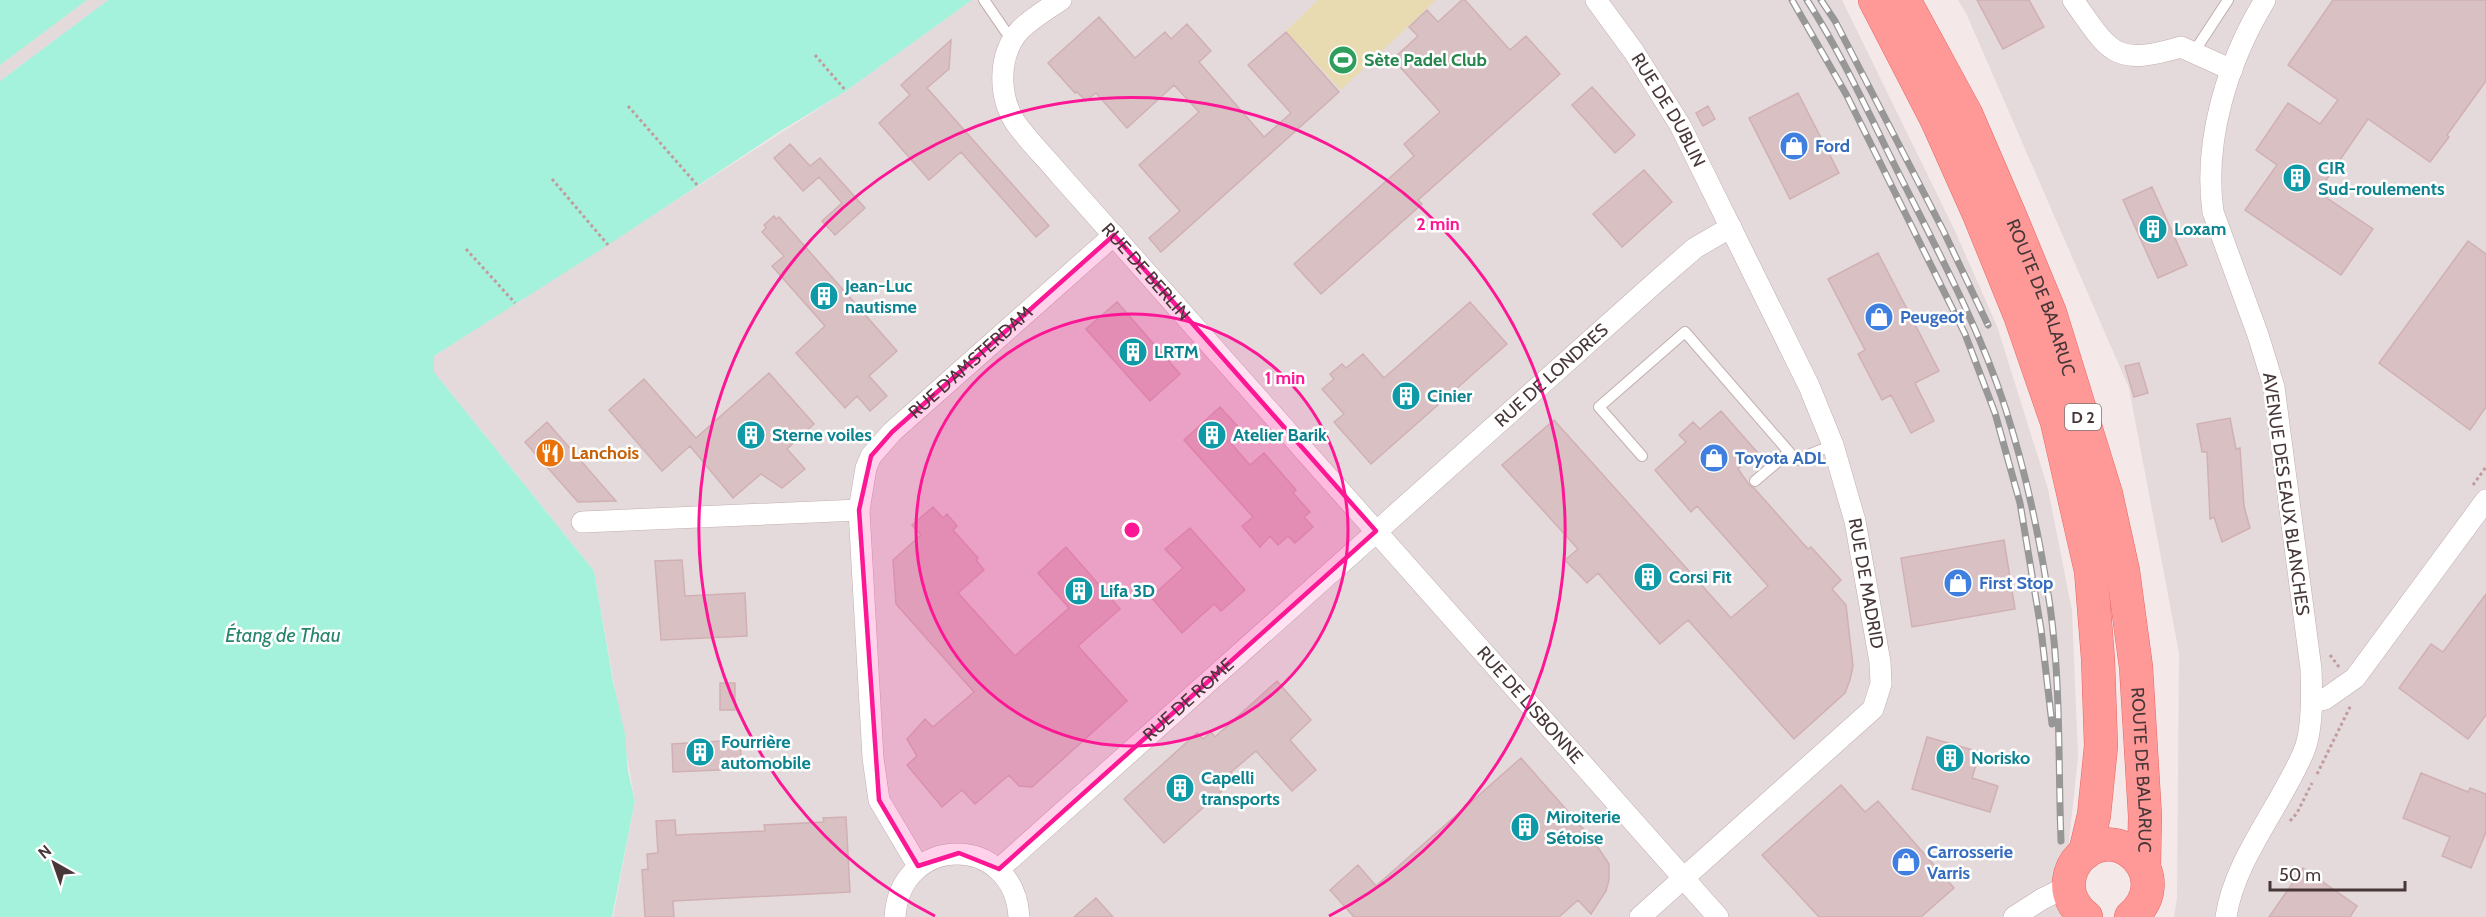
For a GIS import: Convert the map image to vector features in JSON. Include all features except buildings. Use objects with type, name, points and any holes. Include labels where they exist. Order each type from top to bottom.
[{"type":"main road","name":"ROUTE DE BALARUC","points":[[1875,0],[1937,120],[1979,214],[2020,315],[2057,422],[2091,572],[2098,659],[2101,746],[2094,815],[2085,853]]},
{"type":"main road","name":"ROUTE DE BALARUC","points":[[1904,0],[1966,114],[2019,237],[2050,313],[2106,494],[2123,571],[2136,667],[2145,816],[2144,865]]},
{"type":"main road","points":[[2085,853],[2094,847],[2117,845],[2137,856],[2144,865]]},
{"type":"main road","name":"D 2","points":[[2075,906],[2071,871],[2085,853]]},
{"type":"main road","name":"D 2","points":[[2137,914],[2148,887],[2144,865]]},
{"type":"street","name":"RUE DE BERLIN","points":[[1061,0],[1032,19],[1014,39],[1003,69],[1003,86],[1007,105],[1015,122],[1376,531]]},
{"type":"street","name":"RUE DE DUBLIN","points":[[1596,0],[1635,52],[1680,125],[1731,227]]},
{"type":"street","points":[[2073,0],[2104,44],[2122,54],[2149,56],[2181,47],[2232,70]]},
{"type":"street","name":"AVENUE DES EAUX BLANCHES","points":[[2226,917],[2241,872],[2305,749],[2312,702],[2312,669],[2274,387],[2258,335],[2213,212],[2210,192],[2215,138],[2225,90],[2250,26],[2265,0]]},
{"type":"street","name":"RUE DE MADRID","points":[[1640,917],[1873,710],[1878,698],[1880,662],[1855,521],[1833,445],[1809,386],[1731,227]]},
{"type":"street","name":"RUE DE LONDRES","points":[[1376,531],[1695,248],[1731,227]]},
{"type":"street","name":"RUE D'AMSTERDAM","points":[[918,866],[879,800],[873,758],[859,510],[866,468],[871,456],[892,432],[1114,235]]},
{"type":"street","points":[[2312,702],[2325,699],[2355,678],[2479,493]]},
{"type":"street","points":[[582,522],[859,510]]},
{"type":"street","name":"RUE DE ROME","points":[[999,869],[1376,531]]},
{"type":"street","name":"RUE DE LISBONNE","points":[[1376,531],[1718,917]]},
{"type":"street","points":[[895,917],[896,902],[904,882],[918,866],[938,856],[959,853],[981,857],[999,869],[1011,884],[1018,902],[1019,917]]},
{"type":"street","points":[[2014,917],[2042,899],[2075,906]]},
{"type":"lane","points":[[984,0],[1006,32],[1014,39]]},
{"type":"lane","points":[[2194,52],[2228,0]]},
{"type":"lane","points":[[1642,456],[1599,407],[1684,332],[1796,460],[1833,445]]},
{"type":"lane","points":[[1755,481],[1789,452]]},
{"type":"path","points":[[815,55],[846,92]]},
{"type":"path","points":[[628,106],[698,186]]},
{"type":"path","points":[[552,179],[608,245]]},
{"type":"path","points":[[466,249],[515,303]]},
{"type":"path","points":[[2479,493],[2486,467]]},
{"type":"path","points":[[2328,652],[2340,668],[2345,662]]},
{"type":"path","points":[[2286,825],[2297,813],[2350,707],[2357,699]]},
{"type":"highlighted area","points":[[1114,235],[1376,531],[999,869],[959,853],[918,866],[879,800],[859,510],[871,456],[892,432]]},
{"type":"shaded area","points":[[87,0],[108,0],[0,81],[0,65]]},
{"type":"shaded area","points":[[972,0],[1842,0],[1955,231],[1997,326],[2048,489],[2072,611],[2078,757],[2061,917],[613,917],[635,801],[594,571],[434,372],[434,356],[846,91]]},
{"type":"shaded area","name":"Sète Padel Club","points":[[1318,0],[1436,0],[1341,90],[1286,31]]},
{"type":"shaded area","points":[[1958,0],[2486,0],[2486,917],[2174,917],[2177,898],[2179,653],[2129,388],[1966,13]]},
{"type":"water","points":[[0,0],[87,0],[0,65]]},
{"type":"water","name":"Étang de Thau","points":[[108,0],[972,0],[846,91],[434,356],[434,372],[594,571],[613,681],[625,734],[628,771],[635,801],[612,917],[0,917],[0,81]]},
{"type":"railway","points":[[1792,0],[1846,94],[1965,334],[1995,413],[2020,503],[2041,629],[2052,724]]},
{"type":"railway","points":[[1807,0],[1854,83],[1955,286],[1982,346],[2013,431],[2037,531],[2054,635],[2058,694],[2061,841]]},
{"type":"railway","points":[[1821,0],[1835,21],[1943,230],[1988,325]]},
{"type":"place","name":"Sète Padel Club","points":[[1343,60]]},
{"type":"place","name":"Ford","points":[[1794,146]]},
{"type":"place","name":"CIR Sud-roulements","points":[[2297,178]]},
{"type":"place","name":"Loxam","points":[[2153,229]]},
{"type":"place","name":"Jean-Luc nautisme","points":[[824,296]]},
{"type":"place","name":"Peugeot","points":[[1879,317]]},
{"type":"place","name":"LRTM","points":[[1133,352]]},
{"type":"place","name":"Cinier","points":[[1406,396]]},
{"type":"place","name":"Sterne voiles","points":[[751,435]]},
{"type":"place","name":"Atelier Barik","points":[[1212,435]]},
{"type":"place","name":"Lanchois","points":[[550,453]]},
{"type":"place","name":"Toyota ADL","points":[[1714,458]]},
{"type":"place","name":"Corsi Fit","points":[[1648,577]]},
{"type":"place","name":"First Stop","points":[[1958,583]]},
{"type":"place","name":"Lifa 3D","points":[[1079,591]]},
{"type":"place","name":"Fourrière automobile","points":[[700,752]]},
{"type":"place","name":"Norisko","points":[[1950,758]]},
{"type":"place","name":"Capelli transports","points":[[1180,788]]},
{"type":"place","name":"Miroiterie Sétoise","points":[[1525,827]]},
{"type":"place","name":"Carrosserie Varris","points":[[1906,862]]}]
